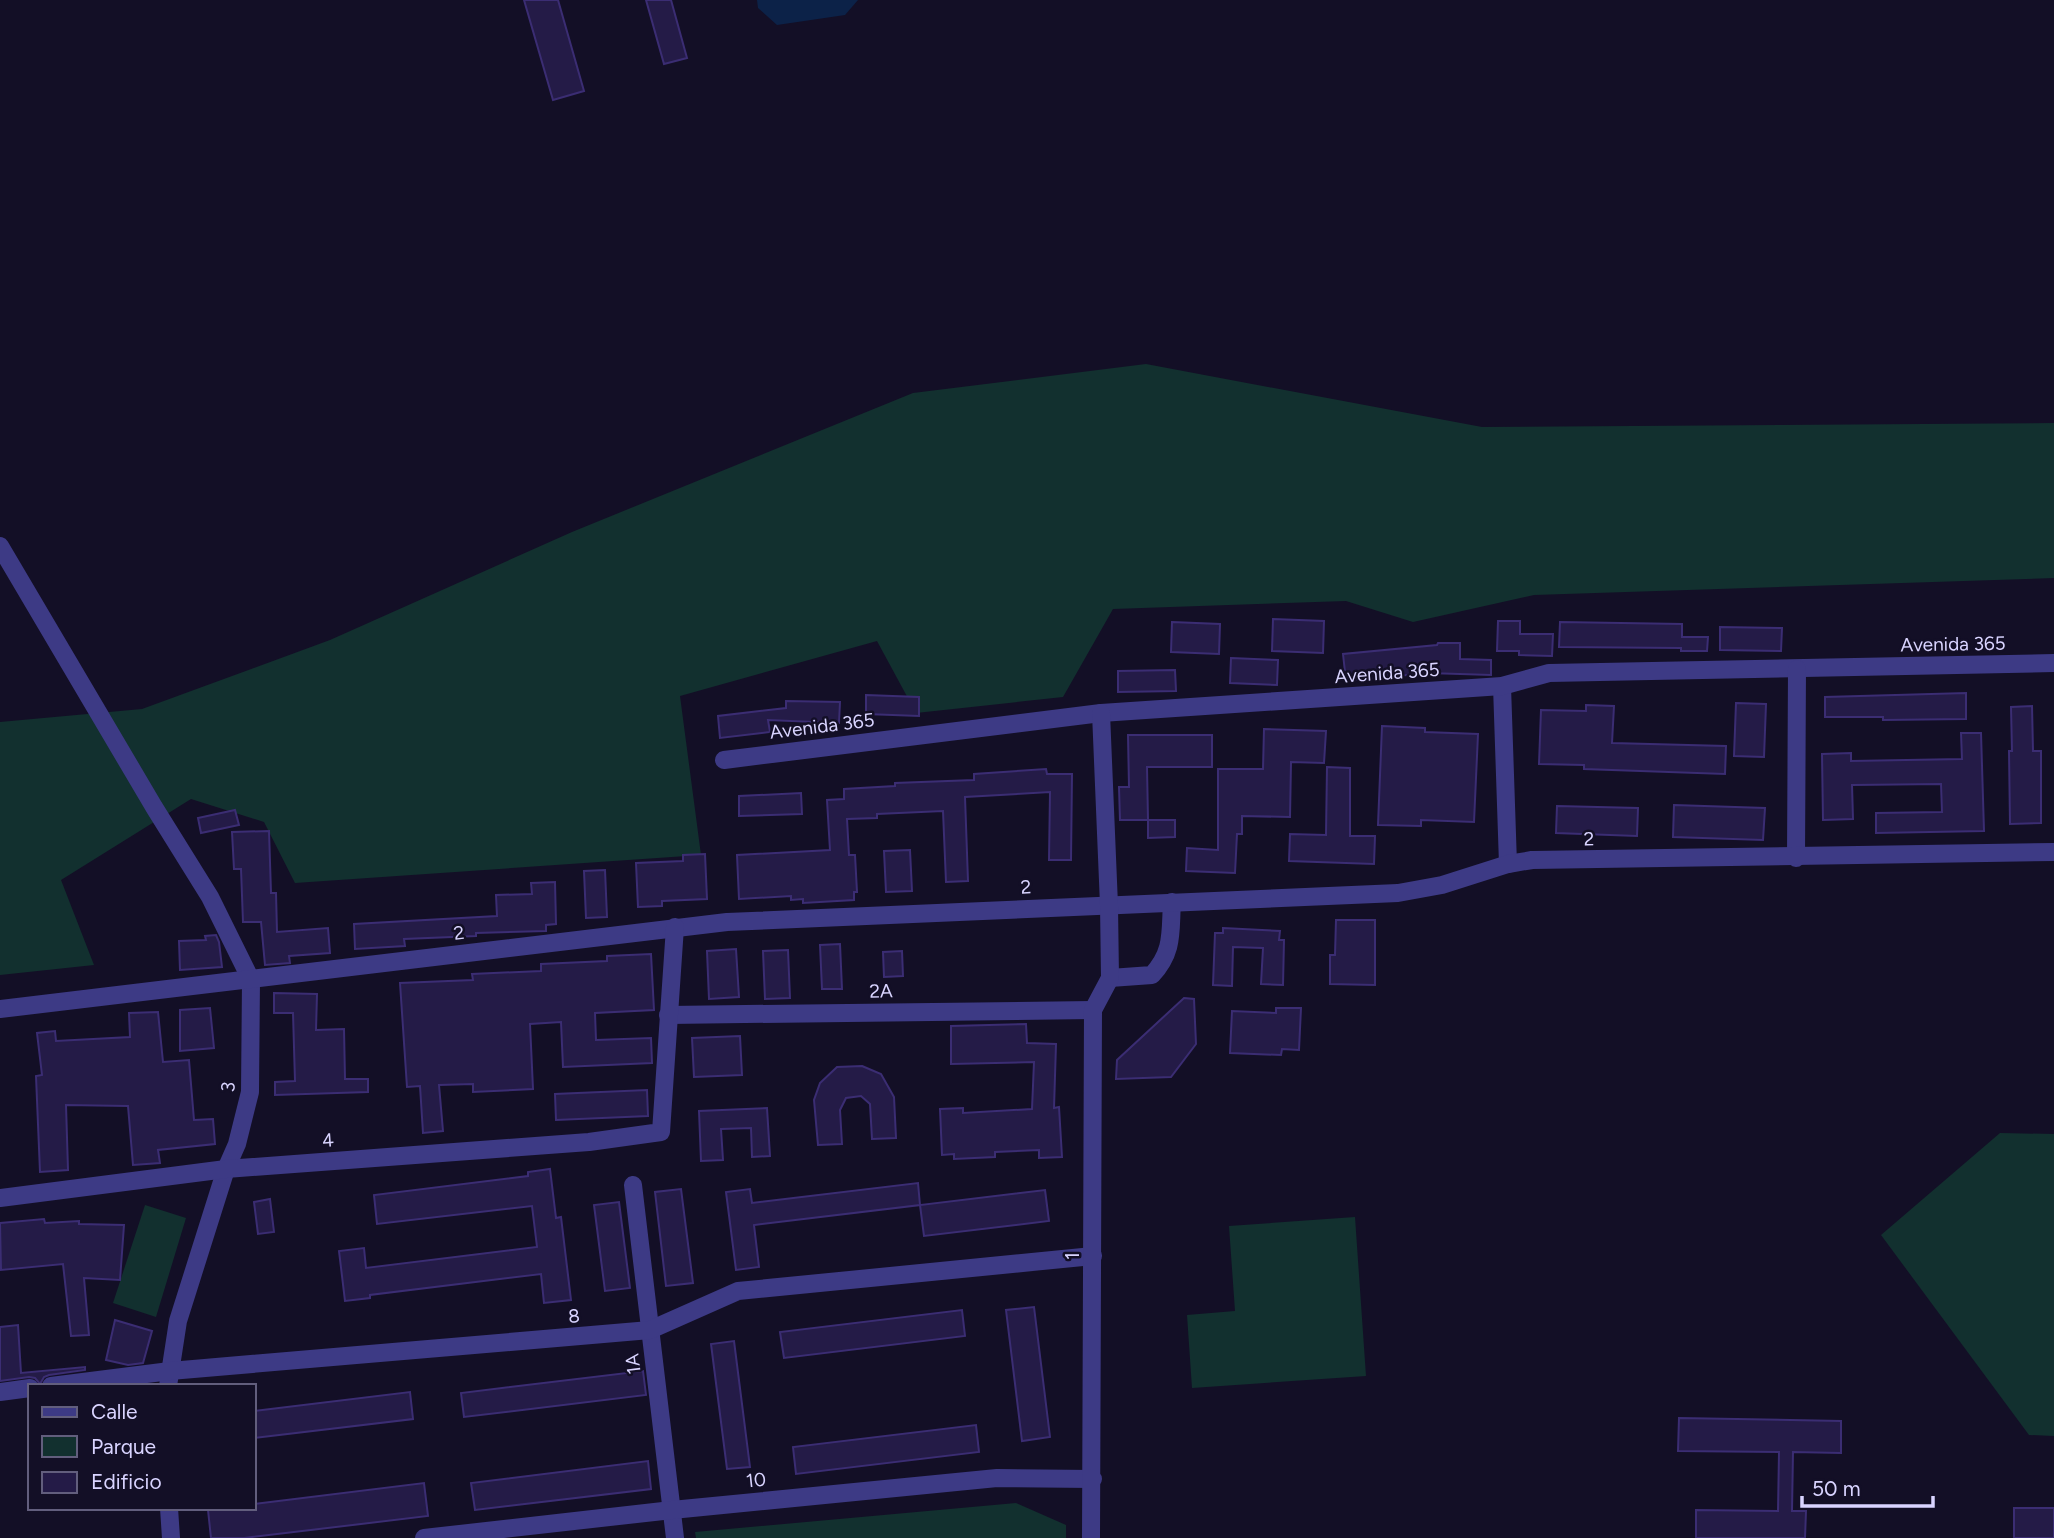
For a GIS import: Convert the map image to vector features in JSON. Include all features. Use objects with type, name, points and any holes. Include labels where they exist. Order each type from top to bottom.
[{"type":"street","name":"3","points":[[0,546],[210,897],[251,980],[250,1092],[237,1144],[226,1169],[178,1321],[169,1379]]},
{"type":"street","name":"Avenida 365","points":[[724,760],[1101,713],[1502,686],[1549,673],[2054,663]]},
{"type":"street","points":[[1796,858],[1797,669]]},
{"type":"street","points":[[1502,686],[1508,864]]},
{"type":"street","name":"1","points":[[1091,1538],[1093,1010],[1110,978],[1110,905],[1101,713]]},
{"type":"street","name":"2","points":[[0,1009],[675,926],[1398,893],[1442,885],[1508,864],[1532,860],[2054,852]]},
{"type":"street","points":[[1110,978],[1152,975],[1164,961],[1168,948],[1172,902]]},
{"type":"street","points":[[668,1015],[675,926]]},
{"type":"street","name":"2A","points":[[668,1015],[1093,1010]]},
{"type":"street","name":"4","points":[[0,1198],[226,1169],[589,1142],[661,1132],[668,1015]]},
{"type":"street","name":"1A","points":[[633,1185],[675,1538]]},
{"type":"street","name":"8","points":[[85,1384],[169,1379],[650,1330],[738,1291],[1093,1255]]},
{"type":"street","points":[[0,1392],[28,1388]]},
{"type":"street","name":"10","points":[[424,1538],[671,1510],[997,1478],[1093,1479]]},
{"type":"street","points":[[169,1510],[171,1538]]},
{"type":"green space","points":[[1146,364],[1482,427],[2054,423],[2054,578],[1534,595],[1413,622],[1346,601],[1113,609],[1063,697],[916,713],[877,641],[680,696],[701,855],[295,883],[264,822],[191,799],[61,880],[94,965],[0,975],[0,722],[142,709],[330,640],[572,532],[913,393]]},
{"type":"green space","points":[[2000,1133],[2054,1134],[2054,1436],[2029,1435],[1881,1235]]},
{"type":"green space","points":[[145,1205],[186,1218],[156,1317],[113,1303]]},
{"type":"green space","points":[[1355,1217],[1366,1376],[1192,1388],[1187,1315],[1235,1311],[1229,1226]]},
{"type":"green space","points":[[1016,1503],[1066,1525],[1066,1538],[696,1538],[695,1532]]},
{"type":"water","points":[[757,0],[858,0],[845,15],[777,25],[758,8]]},
{"type":"building","points":[[524,0],[558,0],[584,91],[553,100]]},
{"type":"building","points":[[646,0],[671,0],[687,58],[664,64]]},
{"type":"building","points":[[1273,619],[1324,621],[1323,653],[1272,651]]},
{"type":"building","points":[[1498,621],[1520,621],[1520,634],[1553,634],[1552,656],[1497,651]]},
{"type":"building","points":[[1172,622],[1220,624],[1219,654],[1171,652]]},
{"type":"building","points":[[1560,622],[1682,624],[1682,637],[1708,637],[1707,651],[1681,651],[1681,648],[1559,647]]},
{"type":"building","points":[[1720,627],[1782,628],[1781,651],[1720,650]]},
{"type":"building","points":[[1460,643],[1460,659],[1491,660],[1491,675],[1428,673],[1346,681],[1343,654]]},
{"type":"building","points":[[1231,658],[1278,660],[1277,685],[1230,683]]},
{"type":"building","points":[[1175,670],[1176,691],[1118,692],[1118,671]]},
{"type":"building","points":[[1966,693],[1966,719],[1883,720],[1883,717],[1825,717],[1825,697]]},
{"type":"building","points":[[866,695],[919,697],[919,716],[866,714]]},
{"type":"building","points":[[786,701],[840,702],[839,723],[768,720],[770,732],[720,738],[718,716],[786,708]]},
{"type":"building","points":[[1736,703],[1766,704],[1764,757],[1734,756]]},
{"type":"building","points":[[1586,705],[1614,706],[1612,743],[1726,746],[1725,774],[1584,769],[1584,765],[1539,764],[1541,710],[1586,711]]},
{"type":"building","points":[[2032,706],[2033,751],[2041,751],[2041,823],[2010,824],[2011,707]]},
{"type":"building","points":[[1382,726],[1425,728],[1425,732],[1478,734],[1474,822],[1421,820],[1421,826],[1378,825]]},
{"type":"building","points":[[1264,729],[1326,731],[1324,763],[1291,762],[1290,817],[1242,816],[1242,834],[1237,834],[1235,873],[1186,871],[1187,848],[1218,850],[1218,769],[1263,769]]},
{"type":"building","points":[[1961,733],[1981,733],[1984,831],[1876,833],[1876,813],[1942,812],[1941,784],[1852,785],[1853,819],[1823,820],[1822,754],[1851,753],[1851,761],[1962,759]]},
{"type":"building","points":[[1128,735],[1212,735],[1212,767],[1147,767],[1148,820],[1120,820],[1119,787],[1129,787]]},
{"type":"building","points":[[1327,767],[1350,768],[1350,836],[1375,836],[1374,864],[1289,861],[1290,834],[1326,835]]},
{"type":"building","points":[[1046,769],[1047,774],[1072,774],[1071,860],[1049,860],[1050,792],[965,797],[968,881],[946,882],[943,811],[877,814],[877,818],[847,819],[849,855],[855,855],[857,892],[854,892],[854,900],[803,903],[803,899],[791,900],[791,896],[739,899],[737,855],[830,850],[827,800],[844,799],[844,789],[895,786],[895,783],[974,780],[974,774]]},
{"type":"building","points":[[801,793],[802,814],[739,816],[739,796]]},
{"type":"building","points":[[1674,805],[1765,808],[1763,840],[1673,837]]},
{"type":"building","points":[[1557,806],[1638,808],[1637,836],[1556,833]]},
{"type":"building","points":[[235,810],[239,825],[201,833],[198,818]]},
{"type":"building","points":[[1148,820],[1175,820],[1175,837],[1148,838]]},
{"type":"building","points":[[269,831],[271,893],[276,893],[277,932],[328,928],[330,953],[289,956],[290,963],[265,965],[261,922],[243,922],[241,869],[234,869],[232,832]]},
{"type":"building","points":[[910,850],[912,891],[886,892],[884,851]]},
{"type":"building","points":[[705,854],[707,899],[662,901],[662,906],[638,907],[636,863],[683,861],[683,855]]},
{"type":"building","points":[[605,870],[607,917],[586,918],[584,871]]},
{"type":"building","points":[[555,882],[556,924],[546,925],[546,931],[404,939],[405,946],[355,949],[354,924],[497,916],[496,895],[532,894],[531,883]]},
{"type":"building","points":[[1336,920],[1375,920],[1375,985],[1330,984],[1330,955],[1335,955]]},
{"type":"building","points":[[1223,928],[1280,931],[1279,940],[1284,940],[1283,985],[1261,984],[1263,948],[1233,947],[1232,986],[1213,985],[1215,933],[1223,933]]},
{"type":"building","points":[[216,935],[222,967],[180,970],[179,941],[206,940],[205,936]]},
{"type":"building","points":[[840,944],[842,989],[822,989],[820,945]]},
{"type":"building","points":[[736,949],[739,997],[709,999],[707,951]]},
{"type":"building","points":[[788,950],[790,998],[765,999],[763,951]]},
{"type":"building","points":[[902,951],[903,976],[884,977],[883,952]]},
{"type":"building","points":[[651,954],[654,1010],[595,1013],[596,1040],[651,1038],[652,1063],[563,1067],[561,1022],[530,1024],[533,1089],[473,1092],[473,1084],[439,1085],[443,1131],[423,1133],[420,1086],[407,1087],[400,983],[473,980],[472,974],[541,971],[541,964],[607,961],[607,956]]},
{"type":"building","points":[[274,993],[317,994],[316,1030],[344,1029],[345,1079],[368,1079],[368,1092],[275,1095],[275,1082],[295,1081],[293,1013],[274,1013]]},
{"type":"building","points":[[1184,998],[1194,999],[1196,1044],[1171,1077],[1116,1079],[1117,1060]]},
{"type":"building","points":[[210,1008],[214,1048],[180,1051],[180,1010]]},
{"type":"building","points":[[1276,1008],[1301,1008],[1299,1050],[1282,1049],[1281,1055],[1230,1053],[1232,1011],[1276,1013]]},
{"type":"building","points":[[158,1012],[163,1062],[189,1060],[194,1120],[213,1119],[215,1144],[158,1150],[160,1163],[133,1165],[128,1106],[66,1105],[68,1170],[40,1172],[36,1076],[42,1075],[37,1033],[55,1031],[56,1041],[130,1037],[129,1013]]},
{"type":"building","points":[[1026,1024],[1027,1043],[1056,1044],[1054,1108],[1059,1107],[1062,1157],[1039,1158],[1039,1150],[995,1152],[995,1157],[954,1159],[954,1154],[942,1155],[940,1109],[963,1108],[963,1113],[1032,1109],[1034,1062],[951,1064],[951,1026]]},
{"type":"building","points":[[740,1036],[742,1075],[694,1077],[692,1038]]},
{"type":"building","points":[[862,1066],[881,1074],[894,1097],[896,1138],[872,1139],[870,1104],[861,1096],[846,1098],[840,1110],[842,1144],[818,1145],[814,1100],[820,1083],[837,1067]]},
{"type":"building","points":[[647,1090],[648,1116],[556,1120],[555,1094]]},
{"type":"building","points":[[767,1108],[770,1156],[752,1157],[751,1128],[721,1129],[723,1160],[701,1161],[699,1111]]},
{"type":"building","points":[[550,1169],[556,1218],[561,1217],[571,1300],[544,1303],[541,1274],[370,1295],[370,1298],[345,1301],[339,1251],[364,1248],[366,1268],[537,1247],[532,1206],[377,1224],[374,1195],[528,1176],[528,1172]]},
{"type":"building","points":[[918,1183],[920,1205],[754,1225],[759,1267],[736,1270],[726,1192],[750,1189],[752,1203]]},
{"type":"building","points":[[681,1189],[693,1283],[666,1286],[655,1192]]},
{"type":"building","points":[[1045,1190],[1049,1221],[924,1236],[920,1205]]},
{"type":"building","points":[[270,1199],[274,1232],[258,1234],[254,1202]]},
{"type":"building","points":[[619,1202],[630,1288],[605,1291],[594,1205]]},
{"type":"building","points":[[44,1219],[45,1223],[79,1221],[79,1224],[124,1225],[120,1280],[84,1278],[89,1335],[71,1336],[63,1264],[1,1270],[0,1223]]},
{"type":"building","points":[[1034,1307],[1050,1437],[1022,1441],[1006,1310]]},
{"type":"building","points":[[962,1310],[965,1336],[784,1358],[780,1332]]},
{"type":"building","points":[[115,1320],[152,1331],[143,1363],[128,1365],[106,1360]]},
{"type":"building","points":[[18,1325],[21,1373],[85,1367],[85,1370],[49,1375],[44,1377],[40,1384],[35,1378],[29,1377],[0,1381],[0,1327]]},
{"type":"building","points":[[734,1341],[750,1467],[727,1469],[711,1344]]},
{"type":"building","points":[[643,1371],[646,1395],[464,1417],[461,1393]]},
{"type":"building","points":[[410,1392],[413,1419],[256,1438],[256,1411]]},
{"type":"building","points":[[1679,1418],[1841,1421],[1841,1453],[1793,1452],[1792,1511],[1806,1511],[1805,1538],[1696,1538],[1696,1510],[1778,1511],[1779,1452],[1678,1451]]},
{"type":"building","points":[[976,1425],[979,1452],[796,1474],[793,1447]]},
{"type":"building","points":[[648,1461],[651,1489],[475,1510],[471,1483]]},
{"type":"building","points":[[424,1483],[428,1516],[244,1538],[211,1538],[208,1510],[256,1510],[256,1504]]},
{"type":"building","points":[[2014,1508],[2054,1508],[2054,1538],[2014,1538]]}]
